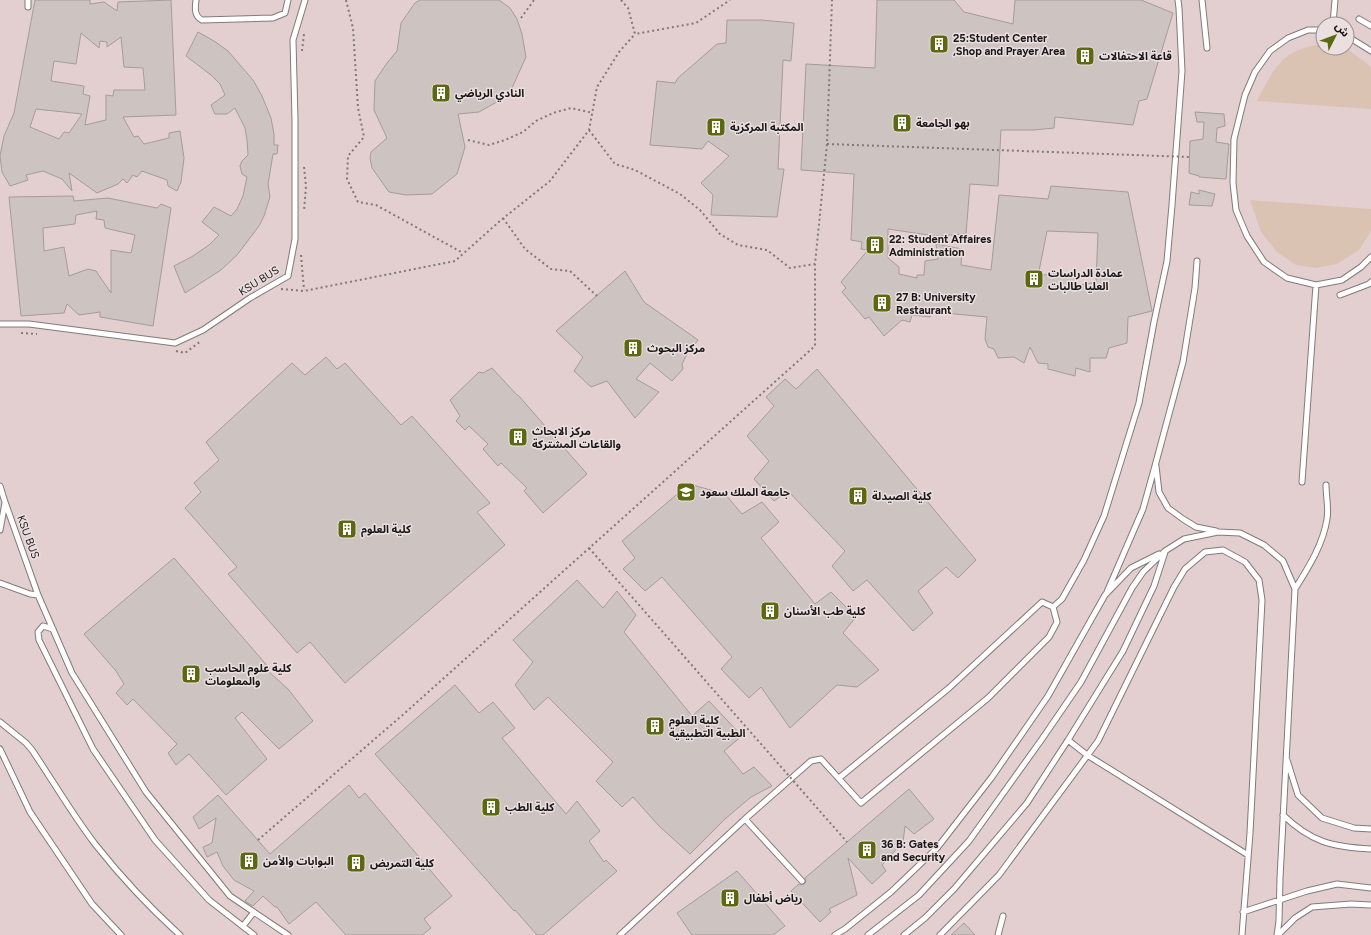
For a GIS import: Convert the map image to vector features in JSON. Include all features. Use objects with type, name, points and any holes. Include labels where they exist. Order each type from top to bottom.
[{"type":"lane","points":[[28,0],[28,7]]},
{"type":"lane","points":[[196,0],[195,11],[202,20],[273,18],[285,13],[288,0]]},
{"type":"lane","name":"KSU BUS","points":[[0,324],[29,324],[175,343],[204,330],[250,298],[288,276],[295,239],[293,40],[305,0]]},
{"type":"lane","points":[[1053,607],[1062,599],[1084,560],[1104,516],[1139,403],[1166,261],[1172,205],[1182,71],[1178,0]]},
{"type":"lane","points":[[1202,0],[1207,48]]},
{"type":"lane","points":[[1334,16],[1335,0]]},
{"type":"lane","points":[[1359,19],[1371,26]]},
{"type":"lane","points":[[1315,30],[1308,30],[1288,38],[1270,51],[1255,72],[1245,95],[1234,139],[1233,183],[1236,210],[1247,236],[1264,262],[1287,278],[1316,285],[1342,280],[1361,267],[1371,257]]},
{"type":"lane","points":[[1355,41],[1371,50]]},
{"type":"lane","points":[[835,935],[845,929],[891,892],[937,848],[992,777],[1048,696],[1106,595],[1143,508],[1156,463],[1183,362],[1195,288],[1197,261]]},
{"type":"lane","points":[[1340,296],[1371,282]]},
{"type":"lane","points":[[1302,482],[1316,285]]},
{"type":"lane","points":[[1156,463],[1159,492],[1168,508],[1196,527],[1218,532],[1240,533],[1264,545],[1283,561],[1295,589],[1278,935]]},
{"type":"lane","points":[[1295,589],[1311,563],[1322,537],[1327,518],[1326,485]]},
{"type":"lane","name":"KSU BUS","points":[[0,486],[38,595],[72,673],[146,792],[230,896],[288,935]]},
{"type":"lane","points":[[0,530],[5,502]]},
{"type":"lane","points":[[1106,595],[1131,568],[1165,551],[1184,539],[1218,532]]},
{"type":"lane","points":[[940,935],[999,875],[1098,741],[1174,587],[1185,569],[1205,552],[1224,550],[1245,562],[1259,580],[1262,600],[1248,855],[1242,935]]},
{"type":"lane","points":[[904,935],[925,918],[954,889],[1026,803],[1068,740],[1123,651],[1154,586],[1165,551]]},
{"type":"lane","points":[[868,935],[920,895],[969,841],[1081,682],[1132,588],[1143,572],[1165,551]]},
{"type":"lane","points":[[0,583],[30,594],[38,595]]},
{"type":"lane","points":[[839,778],[949,688],[1042,602],[1053,607]]},
{"type":"lane","points":[[620,935],[745,818],[810,760],[821,759],[862,803],[988,698],[1049,637],[1057,622],[1053,607]]},
{"type":"lane","points":[[53,629],[43,626],[38,632],[39,640],[93,749],[155,840],[209,900],[254,935]]},
{"type":"lane","points":[[0,722],[29,747],[95,843],[126,881],[159,916],[180,935]]},
{"type":"lane","points":[[1068,740],[1087,755],[1248,855]]},
{"type":"lane","points":[[0,749],[30,812],[92,904],[121,935]]},
{"type":"lane","points":[[1286,756],[1298,795],[1322,818],[1354,828],[1371,829]]},
{"type":"lane","points":[[1283,815],[1295,827],[1320,841],[1345,848],[1371,848]]},
{"type":"lane","points":[[745,818],[802,881]]},
{"type":"lane","points":[[1244,912],[1307,891],[1337,884],[1371,888]]},
{"type":"lane","points":[[1278,935],[1295,918],[1312,907],[1351,904],[1371,905]]},
{"type":"lane","points":[[243,926],[254,912]]},
{"type":"lane","points":[[998,935],[1003,916]]},
{"type":"path","points":[[346,0],[353,28],[358,108],[364,137],[348,156],[347,179],[358,202],[376,205],[463,253]]},
{"type":"path","points":[[521,18],[534,0]]},
{"type":"path","points":[[621,0],[628,8],[636,34]]},
{"type":"path","points":[[278,289],[304,291],[455,261],[503,218],[550,181],[590,130],[597,87],[619,52],[636,34],[696,23],[730,0]]},
{"type":"path","points":[[258,840],[406,712],[815,346],[815,264],[827,144],[832,0]]},
{"type":"path","points":[[468,140],[489,145],[523,132],[536,121],[553,113],[571,108],[592,113]]},
{"type":"path","points":[[590,130],[615,164],[635,170],[680,194],[700,210],[720,234],[738,245],[767,250],[790,268],[815,264]]},
{"type":"path","points":[[827,144],[1190,157]]},
{"type":"path","points":[[503,218],[525,249],[551,269],[570,271],[597,296]]},
{"type":"path","points":[[15,333],[38,334]]},
{"type":"path","points":[[170,350],[185,353],[204,339]]},
{"type":"path","points":[[589,548],[847,842]]},
{"type":"shaded area","name":"جامعة الملك سعود","points":[[0,0],[1371,0],[1371,935],[0,935]]},
{"type":"shaded area","points":[[1315,45],[1315,56],[1355,56],[1355,55],[1369,65],[1371,68],[1371,109],[1257,101],[1269,78],[1281,62],[1289,55],[1309,46]]},
{"type":"shaded area","points":[[1250,200],[1371,209],[1371,231],[1359,250],[1337,264],[1316,268],[1296,265],[1277,252],[1261,232]]},
{"type":"building","points":[[35,0],[90,0],[90,4],[104,2],[117,11],[118,2],[171,0],[176,115],[123,117],[134,137],[138,136],[144,144],[169,138],[169,133],[180,131],[184,158],[181,182],[177,191],[168,186],[167,180],[142,171],[137,177],[133,175],[127,183],[123,179],[118,184],[97,193],[69,173],[72,191],[62,179],[43,171],[26,175],[28,180],[10,186],[2,172],[0,156],[4,136],[14,113]],"holes":[[[81,33],[99,48],[100,41],[107,42],[107,47],[121,37],[124,67],[143,68],[145,90],[114,90],[113,96],[106,95],[106,120],[85,125],[90,96],[83,94],[84,86],[51,81],[54,61],[76,64]],[[36,109],[82,114],[69,133],[64,132],[59,139],[30,127]]]},
{"type":"building","name":"النادي الرياضي","points":[[420,0],[499,0],[510,8],[517,19],[522,34],[526,57],[512,88],[502,99],[479,112],[458,114],[465,147],[457,174],[432,194],[406,195],[389,192],[372,168],[370,158],[371,152],[387,138],[374,110],[375,81],[397,51],[401,23],[415,3]]},
{"type":"building","points":[[877,0],[954,0],[964,12],[1013,24],[1015,0],[1141,0],[1173,13],[1147,99],[1139,101],[1133,125],[1055,117],[1054,128],[1034,130],[1001,130],[998,186],[970,184],[966,234],[935,236],[888,229],[888,258],[899,267],[899,274],[917,278],[917,275],[924,275],[925,261],[938,259],[936,244],[962,249],[961,265],[991,270],[999,195],[1048,199],[1051,186],[1128,192],[1152,311],[1128,317],[1127,343],[1109,348],[1106,358],[1090,358],[1090,372],[1076,368],[1075,376],[1048,369],[1048,364],[1038,363],[1030,347],[1024,363],[1014,357],[998,358],[994,349],[988,347],[985,339],[987,317],[934,312],[930,317],[912,315],[910,322],[902,320],[884,336],[869,317],[865,319],[842,292],[846,288],[841,282],[868,250],[861,249],[862,242],[851,240],[854,174],[801,170],[806,64],[875,68]],"holes":[[[1047,231],[1098,233],[1096,282],[1076,286],[1076,274],[1056,273],[1038,276]]]},
{"type":"building","name":"المكتبة المركزية","points":[[727,20],[761,20],[794,23],[791,61],[783,60],[778,169],[784,169],[777,217],[711,215],[713,195],[701,183],[729,156],[708,141],[702,149],[650,145],[657,81],[675,83],[678,78],[717,44],[726,43]]},
{"type":"building","points":[[198,32],[228,51],[253,80],[262,96],[271,118],[274,134],[274,145],[278,145],[277,154],[273,154],[268,184],[270,197],[259,226],[237,255],[221,270],[185,293],[174,266],[193,256],[209,245],[219,235],[202,222],[214,207],[231,216],[237,209],[243,196],[247,177],[242,174],[240,166],[242,161],[248,155],[245,128],[235,108],[227,114],[215,114],[211,105],[225,95],[220,84],[211,75],[186,56]]},
{"type":"building","points":[[1195,112],[1224,114],[1225,126],[1217,128],[1216,142],[1229,144],[1226,179],[1199,177],[1189,173],[1190,141],[1203,139],[1204,122],[1197,122]]},
{"type":"building","points":[[1199,190],[1215,194],[1212,206],[1189,205],[1191,192],[1199,194]]},
{"type":"building","points":[[73,196],[74,201],[108,198],[157,208],[161,204],[171,208],[153,326],[100,317],[100,312],[79,315],[67,304],[64,313],[21,316],[9,197]],"holes":[[[97,211],[96,219],[104,220],[105,228],[135,235],[131,253],[111,250],[111,293],[96,271],[88,269],[69,276],[64,247],[44,251],[43,228],[75,224],[76,215]]]},
{"type":"building","name":"مركز البحوث","points":[[625,271],[644,302],[698,340],[686,356],[682,364],[683,369],[672,381],[650,363],[636,379],[659,392],[635,418],[607,381],[591,387],[574,371],[583,357],[556,331]]},
{"type":"building","name":"كلية العلوم","points":[[326,357],[337,369],[345,363],[401,425],[412,416],[490,503],[477,512],[505,545],[345,683],[310,642],[297,653],[228,574],[237,567],[185,508],[201,492],[194,483],[219,460],[206,442],[292,363],[305,375]]},
{"type":"building","name":"مركز الابحاث والقاعات المشتركة","points":[[492,368],[518,395],[587,474],[543,513],[524,491],[527,488],[501,463],[498,466],[483,449],[488,444],[469,426],[465,430],[456,421],[460,416],[450,400],[479,372],[483,373]]},
{"type":"building","name":"كلية الصيدلة","points":[[817,369],[976,560],[958,578],[946,567],[918,591],[933,613],[913,631],[867,580],[853,591],[832,566],[845,551],[788,491],[774,501],[754,479],[769,461],[747,436],[774,406],[766,397],[785,379],[796,389]]},
{"type":"building","name":"كلية طب الأسنان","points":[[689,484],[725,494],[742,514],[762,502],[779,522],[761,538],[815,604],[831,592],[856,617],[843,633],[879,670],[857,687],[837,685],[790,728],[761,687],[749,698],[721,669],[732,657],[662,577],[645,591],[623,569],[635,558],[622,541]]},
{"type":"building","name":"كلية علوم الحاسب والمعلومات","points":[[174,558],[270,669],[268,671],[288,689],[313,721],[279,749],[242,712],[235,718],[267,759],[226,795],[189,754],[176,765],[168,753],[177,744],[133,699],[127,705],[116,693],[124,684],[116,671],[84,634]]},
{"type":"building","name":"كلية العلوم الطبية التطبيقية","points":[[577,580],[603,608],[617,591],[636,615],[624,632],[692,716],[709,701],[742,736],[724,751],[743,774],[754,767],[772,786],[751,797],[725,819],[690,854],[659,826],[633,797],[622,807],[596,781],[613,762],[548,697],[534,710],[515,685],[533,662],[513,640]]},
{"type":"building","name":"كلية الطب","points":[[455,685],[479,713],[493,702],[515,728],[502,738],[566,814],[577,801],[600,831],[589,841],[604,862],[606,860],[617,871],[543,935],[537,935],[515,910],[514,911],[375,754]]},
{"type":"building","name":"كلية التمريض","points":[[349,785],[359,798],[365,793],[452,896],[424,919],[431,928],[422,935],[346,935],[316,902],[289,924],[277,907],[275,907],[263,896],[253,906],[245,901],[254,891],[234,880],[223,866],[217,852],[207,857],[203,847],[212,843],[216,818],[199,829],[193,817],[218,795],[270,854]]},
{"type":"building","name":"36 B: Gates and Security","points":[[909,789],[934,819],[914,834],[905,826],[903,842],[882,865],[886,871],[872,884],[848,858],[857,895],[829,909],[831,912],[820,922],[791,891],[799,884],[804,884],[806,882],[805,878]]},
{"type":"building","name":"رياض أطفال","points":[[737,871],[785,926],[773,935],[692,935],[677,913]]},
{"type":"building","points":[[964,923],[975,935],[951,935]]},
{"type":"place","name":"25:Student Center ,Shop and Prayer Area","points":[[939,44]]},
{"type":"place","name":"قاعة الاحتفالات","points":[[1085,56]]},
{"type":"place","name":"النادي الرياضي","points":[[441,93]]},
{"type":"place","name":"بهو الجامعة","points":[[902,123]]},
{"type":"place","name":"المكتبة المركزية","points":[[716,127]]},
{"type":"place","name":"22: Student Affaires Administration","points":[[875,245]]},
{"type":"place","name":"عمادة الدراسات العليا طالبات","points":[[1034,279]]},
{"type":"place","name":"27 B: University Restaurant","points":[[882,303]]},
{"type":"place","name":"مركز البحوث","points":[[633,348]]},
{"type":"place","name":"مركز الابحاث والقاعات المشتركة","points":[[518,437]]},
{"type":"place","name":"جامعة الملك سعود","points":[[686,492]]},
{"type":"place","name":"كلية الصيدلة","points":[[858,496]]},
{"type":"place","name":"كلية العلوم","points":[[347,529]]},
{"type":"place","name":"كلية طب الأسنان","points":[[770,611]]},
{"type":"place","name":"كلية علوم الحاسب والمعلومات","points":[[191,674]]},
{"type":"place","name":"كلية العلوم الطبية التطبيقية","points":[[655,726]]},
{"type":"place","name":"كلية الطب","points":[[491,807]]},
{"type":"place","name":"36 B: Gates and Security","points":[[867,850]]},
{"type":"place","name":"البوابات والأمن","points":[[249,861]]},
{"type":"place","name":"كلية التمريض","points":[[356,863]]},
{"type":"place","name":"رياض أطفال","points":[[730,898]]}]
